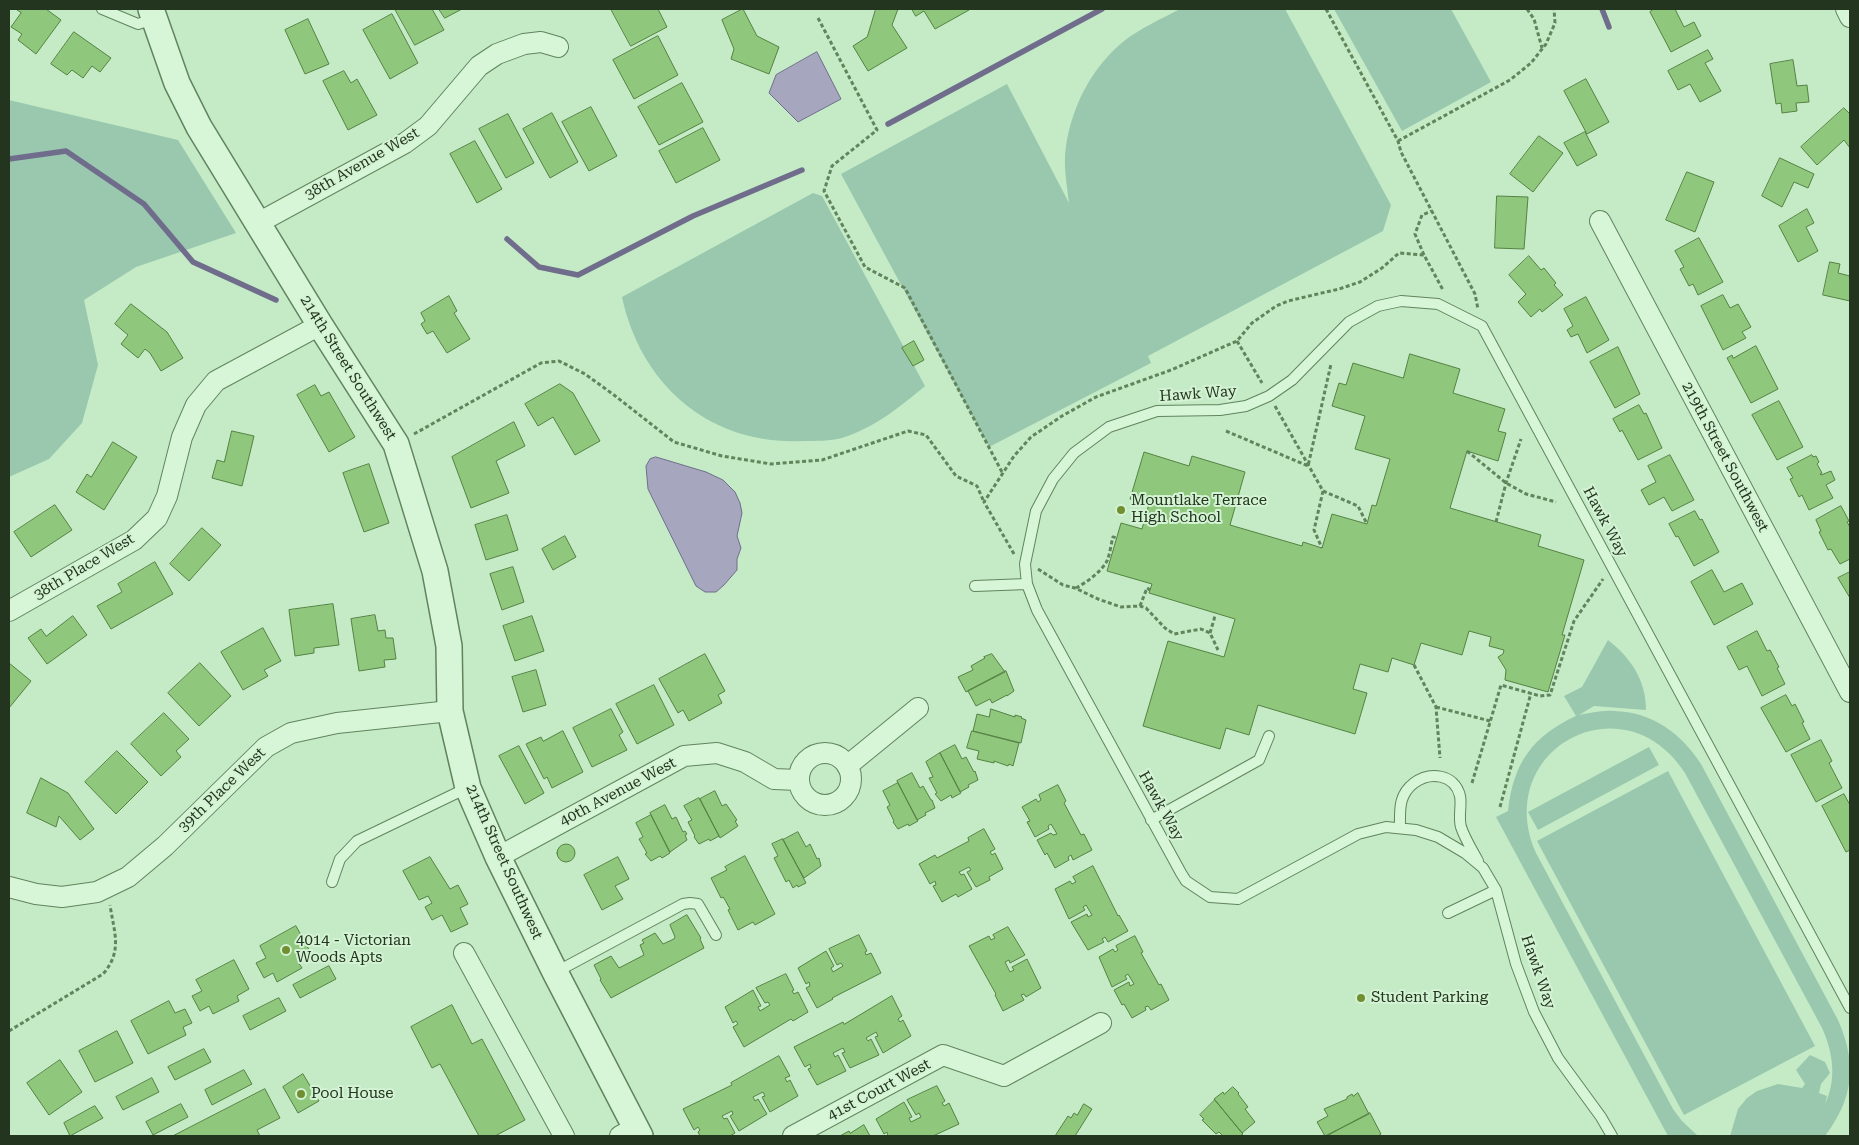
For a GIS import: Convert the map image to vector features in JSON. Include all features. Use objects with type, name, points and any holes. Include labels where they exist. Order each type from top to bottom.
[{"type":"street","points":[[1846,9],[1850,17]]},
{"type":"street","name":"214th Street Southwest","points":[[155,12],[177,83],[199,127],[320,325],[396,444],[435,571],[449,646],[450,711],[468,788],[498,857],[632,1134]]},
{"type":"street","name":"38th Avenue West","points":[[258,223],[405,143],[428,126],[479,66],[497,54],[524,44],[541,42],[558,47]]},
{"type":"street","name":"219th Street Southwest","points":[[1600,221],[1850,692]]},
{"type":"street","name":"38th Place West","points":[[9,611],[134,540],[157,518],[167,496],[182,437],[196,405],[216,382],[320,325]]},
{"type":"street","points":[[848,766],[918,708]]},
{"type":"street","name":"39th Place West","points":[[9,887],[36,894],[62,897],[97,892],[128,877],[165,846],[266,747],[291,733],[337,723],[450,711]]},
{"type":"street","points":[[823,752],[831,753],[839,756],[848,766],[851,778],[850,786],[842,799],[826,806],[810,801],[804,796],[798,780],[802,764],[808,758],[823,752]]},
{"type":"street","name":"40th Avenue West","points":[[498,857],[684,756],[717,753],[745,762],[774,780],[798,780]]},
{"type":"street","points":[[464,953],[564,1136]]},
{"type":"street","name":"41st Court West","points":[[793,1136],[943,1055],[1004,1076],[1100,1023]]},
{"type":"lane","points":[[102,9],[138,24],[155,12]]},
{"type":"lane","name":"Hawk Way","points":[[1612,1136],[1601,1117],[1558,1058],[1534,1012],[1516,964],[1496,890],[1482,868],[1465,853],[1438,837],[1416,830],[1386,827],[1358,834],[1238,898],[1210,897],[1186,880],[1151,820],[1037,610],[1027,584],[1024,564],[1036,511],[1053,479],[1074,453],[1109,427],[1157,411],[1220,410],[1246,406],[1270,396],[1292,380],[1350,322],[1378,306],[1402,301],[1438,304],[1482,326],[1850,1008]]},
{"type":"lane","points":[[975,586],[1027,584]]},
{"type":"lane","points":[[1151,820],[1259,760],[1269,736]]},
{"type":"lane","points":[[1400,828],[1400,808],[1402,798],[1406,792],[1420,779],[1429,776],[1442,776],[1453,784],[1460,796],[1459,818],[1462,828],[1482,868]]},
{"type":"lane","points":[[332,882],[340,859],[357,841],[451,794],[468,788]]},
{"type":"lane","points":[[1448,913],[1496,890]]},
{"type":"lane","points":[[555,972],[683,904],[698,904],[716,935]]},
{"type":"path","points":[[1326,9],[1398,141],[1401,152],[1475,294],[1482,326]]},
{"type":"path","points":[[1527,9],[1534,19],[1542,49]]},
{"type":"path","points":[[1398,141],[1510,80],[1531,63],[1546,44],[1555,23],[1554,9]]},
{"type":"path","points":[[818,18],[877,130],[832,166],[824,191],[865,267],[905,288],[1003,474]]},
{"type":"path","points":[[1432,211],[1422,215],[1415,234],[1443,290]]},
{"type":"path","points":[[984,502],[1014,456],[1031,437],[1062,416],[1096,398],[1172,370],[1237,341],[1252,323],[1276,306],[1300,297],[1339,289],[1360,282],[1382,268],[1399,253],[1424,255]]},
{"type":"path","points":[[1237,341],[1323,492],[1358,506],[1367,524]]},
{"type":"path","points":[[396,444],[541,364],[559,361],[585,374],[614,394],[674,442],[722,456],[771,464],[822,460],[908,431],[926,435],[956,476],[977,486],[1011,551],[1024,564],[1044,572],[1063,585],[1075,588],[1098,599],[1121,606],[1140,606],[1146,608],[1165,628],[1174,634],[1201,629],[1210,633],[1218,650]]},
{"type":"path","points":[[1308,466],[1331,364]]},
{"type":"path","points":[[1226,431],[1308,466]]},
{"type":"path","points":[[1496,522],[1506,483],[1522,439]]},
{"type":"path","points":[[1467,451],[1506,483],[1526,494],[1556,502]]},
{"type":"path","points":[[1322,548],[1314,530],[1323,492]]},
{"type":"path","points":[[1075,588],[1088,581],[1104,565],[1113,537],[1117,538]]},
{"type":"path","points":[[1472,783],[1501,684],[1540,696],[1550,694],[1574,621],[1604,577]]},
{"type":"path","points":[[1140,606],[1146,588],[1150,590]]},
{"type":"path","points":[[1210,633],[1215,616]]},
{"type":"path","points":[[1414,665],[1436,707],[1440,758]]},
{"type":"path","points":[[1500,807],[1531,694]]},
{"type":"path","points":[[1436,707],[1490,721]]},
{"type":"path","points":[[9,1031],[104,974],[112,964],[117,950],[110,904]]},
{"type":"green space","points":[[1180,9],[1285,9],[1391,205],[1383,231],[1148,356],[1151,363],[989,447],[841,174],[1007,84],[1069,203],[1065,153],[1073,116],[1085,88],[1102,63],[1124,41]]},
{"type":"green space","points":[[1334,9],[1451,9],[1491,82],[1402,131]]},
{"type":"green space","points":[[9,100],[178,140],[236,233],[136,267],[84,300],[98,365],[82,423],[49,459],[9,477]]},
{"type":"green space","points":[[813,193],[822,196],[925,386],[876,423],[842,438],[818,441],[770,440],[739,433],[711,421],[685,404],[663,383],[645,358],[631,329],[622,297]]},
{"type":"green space","points":[[1608,640],[1624,654],[1636,670],[1643,689],[1646,710],[1594,706],[1579,715],[1610,711],[1641,715],[1664,726],[1675,734],[1693,753],[1701,764],[1838,1020],[1848,1051],[1850,1080],[1842,1108],[1825,1136],[1730,1136],[1738,1109],[1747,1098],[1757,1091],[1778,1084],[1802,1088],[1805,1084],[1796,1070],[1810,1055],[1825,1062],[1830,1073],[1821,1084],[1819,1093],[1827,1096],[1825,1104],[1831,1085],[1831,1056],[1822,1028],[1685,773],[1659,745],[1630,731],[1599,729],[1571,738],[1547,757],[1532,783],[1527,816],[1536,853],[1673,1109],[1682,1121],[1698,1136],[1668,1136],[1496,817],[1508,811],[1515,779],[1527,753],[1536,742],[1576,716],[1564,696],[1582,687]]},
{"type":"green space","points":[[1649,747],[1659,765],[1538,830],[1528,812]]},
{"type":"green space","points":[[1668,771],[1815,1046],[1684,1115],[1537,841]]},
{"type":"water","points":[[817,52],[841,99],[798,122],[769,93],[776,75]]},
{"type":"water","points":[[656,457],[706,472],[723,480],[735,492],[740,503],[742,513],[737,536],[741,548],[737,559],[737,570],[716,592],[705,592],[696,586],[648,489],[646,466],[650,459]]},
{"type":"building","points":[[16,9],[46,9],[61,20],[36,54],[18,40],[22,34],[11,27],[21,13]]},
{"type":"building","points":[[395,9],[432,9],[444,30],[415,45]]},
{"type":"building","points":[[439,9],[462,9],[445,18]]},
{"type":"building","points":[[611,9],[658,9],[667,27],[631,46]]},
{"type":"building","points":[[743,9],[757,36],[779,47],[769,74],[731,59],[734,49],[722,20]]},
{"type":"building","points":[[876,9],[898,9],[892,25],[907,48],[868,71],[853,46],[867,37]]},
{"type":"building","points":[[912,9],[969,10],[935,29],[924,11],[916,16]]},
{"type":"building","points":[[1654,9],[1675,9],[1684,27],[1694,22],[1701,36],[1671,52],[1650,12]]},
{"type":"building","points":[[392,14],[418,63],[390,79],[363,30]]},
{"type":"building","points":[[308,19],[329,64],[305,74],[285,30]]},
{"type":"building","points":[[74,32],[111,58],[100,72],[92,66],[83,78],[72,70],[67,75],[51,64]]},
{"type":"building","points":[[658,36],[678,75],[634,99],[613,60]]},
{"type":"building","points":[[1708,50],[1713,59],[1705,63],[1721,91],[1700,102],[1690,84],[1678,90],[1668,71]]},
{"type":"building","points":[[1793,60],[1797,86],[1807,85],[1809,102],[1796,103],[1797,111],[1782,113],[1781,103],[1776,104],[1770,64]]},
{"type":"building","points":[[344,71],[351,83],[357,79],[377,115],[348,130],[323,81]]},
{"type":"building","points":[[1586,79],[1609,122],[1587,134],[1564,91]]},
{"type":"building","points":[[682,83],[703,122],[659,145],[638,107]]},
{"type":"building","points":[[591,107],[617,156],[589,171],[562,122]]},
{"type":"building","points":[[1844,108],[1850,114],[1850,148],[1844,140],[1817,165],[1801,147]]},
{"type":"building","points":[[552,113],[578,162],[550,178],[523,129]]},
{"type":"building","points":[[508,114],[534,163],[506,178],[479,129]]},
{"type":"building","points":[[703,128],[720,160],[676,183],[659,151]]},
{"type":"building","points":[[1585,132],[1597,155],[1577,166],[1564,143]]},
{"type":"building","points":[[1539,136],[1563,153],[1533,192],[1510,174]]},
{"type":"building","points":[[475,141],[502,189],[477,203],[450,154]]},
{"type":"building","points":[[1780,158],[1814,174],[1808,188],[1794,182],[1782,207],[1762,196]]},
{"type":"building","points":[[1687,172],[1714,182],[1695,232],[1666,220]]},
{"type":"building","points":[[1497,196],[1528,197],[1524,249],[1495,248]]},
{"type":"building","points":[[1807,209],[1814,223],[1806,227],[1818,251],[1798,262],[1779,226]]},
{"type":"building","points":[[1699,238],[1723,282],[1698,295],[1693,284],[1689,286],[1680,269],[1684,267],[1675,251]]},
{"type":"building","points":[[1529,256],[1541,270],[1544,268],[1556,283],[1554,285],[1563,295],[1542,312],[1540,309],[1531,317],[1518,302],[1526,294],[1509,275]]},
{"type":"building","points":[[1830,262],[1840,264],[1838,273],[1850,276],[1850,301],[1823,295]]},
{"type":"building","points":[[1723,295],[1730,308],[1738,304],[1751,327],[1742,332],[1746,338],[1723,350],[1701,306]]},
{"type":"building","points":[[449,296],[457,311],[454,313],[470,339],[447,353],[433,331],[427,334],[421,324],[425,321],[421,313]]},
{"type":"building","points":[[1586,297],[1609,340],[1587,353],[1578,334],[1571,337],[1567,330],[1573,326],[1564,309]]},
{"type":"building","points":[[131,304],[167,332],[183,358],[161,371],[150,353],[145,349],[138,358],[121,344],[128,335],[115,324]]},
{"type":"building","points":[[914,341],[924,360],[913,366],[902,348]]},
{"type":"building","points":[[1756,346],[1778,389],[1751,403],[1727,358],[1732,355],[1733,358]]},
{"type":"building","points":[[1618,347],[1640,394],[1615,408],[1590,362]]},
{"type":"building","points":[[1410,354],[1460,369],[1453,393],[1505,409],[1498,431],[1506,433],[1498,461],[1467,451],[1450,508],[1541,535],[1538,546],[1584,560],[1548,692],[1505,680],[1506,670],[1498,657],[1503,654],[1504,650],[1489,646],[1491,637],[1469,631],[1462,655],[1421,643],[1414,665],[1392,658],[1388,672],[1360,664],[1353,689],[1367,693],[1355,734],[1258,705],[1249,735],[1226,728],[1220,749],[1143,726],[1168,641],[1224,657],[1235,619],[1149,593],[1152,584],[1107,571],[1121,523],[1142,529],[1149,504],[1130,499],[1144,452],[1189,466],[1192,456],[1245,472],[1230,525],[1302,546],[1303,542],[1322,548],[1332,514],[1367,524],[1372,505],[1376,506],[1390,459],[1355,449],[1365,416],[1332,406],[1339,383],[1346,385],[1353,363],[1403,378]]},
{"type":"building","points":[[560,384],[573,393],[600,441],[575,455],[553,417],[538,426],[525,404]]},
{"type":"building","points":[[315,385],[321,396],[329,392],[355,437],[329,452],[297,395]]},
{"type":"building","points":[[1779,401],[1803,447],[1777,460],[1752,415]]},
{"type":"building","points":[[1639,405],[1644,414],[1646,413],[1662,448],[1638,460],[1622,430],[1620,432],[1613,419]]},
{"type":"building","points":[[514,422],[525,446],[496,461],[509,493],[471,508],[452,457]]},
{"type":"building","points":[[232,431],[254,436],[242,486],[212,478],[217,460],[224,462]]},
{"type":"building","points":[[113,442],[137,457],[104,510],[76,492],[87,474],[91,477]]},
{"type":"building","points":[[1670,455],[1694,500],[1672,511],[1664,497],[1649,505],[1641,490],[1656,482],[1648,466]]},
{"type":"building","points":[[1812,455],[1813,457],[1816,456],[1819,462],[1817,464],[1822,473],[1820,474],[1831,471],[1835,480],[1826,485],[1833,498],[1809,510],[1802,495],[1799,497],[1790,479],[1793,478],[1787,468]]},
{"type":"building","points":[[369,464],[389,523],[364,532],[343,473]]},
{"type":"building","points":[[55,505],[72,530],[31,557],[14,532]]},
{"type":"building","points":[[1841,506],[1849,521],[1847,522],[1850,527],[1850,559],[1840,564],[1831,549],[1828,550],[1819,532],[1821,531],[1816,520]]},
{"type":"building","points":[[1695,511],[1700,520],[1702,519],[1719,552],[1694,566],[1678,536],[1676,537],[1669,524]]},
{"type":"building","points":[[507,515],[518,550],[486,560],[475,525]]},
{"type":"building","points":[[202,528],[221,545],[189,581],[170,564]]},
{"type":"building","points":[[565,536],[576,557],[553,570],[542,549]]},
{"type":"building","points":[[155,562],[173,594],[111,629],[97,606],[122,592],[118,584]]},
{"type":"building","points":[[513,567],[524,602],[502,610],[490,574]]},
{"type":"building","points":[[1712,570],[1724,592],[1742,583],[1753,604],[1714,625],[1691,582]]},
{"type":"building","points":[[1850,572],[1850,598],[1838,578]]},
{"type":"building","points":[[333,604],[339,645],[314,648],[314,653],[295,656],[289,610]]},
{"type":"building","points":[[375,615],[378,631],[385,630],[386,638],[393,638],[396,659],[384,660],[385,667],[359,671],[351,619]]},
{"type":"building","points":[[73,616],[87,635],[47,664],[28,638],[41,629],[46,636]]},
{"type":"building","points":[[532,616],[544,651],[515,661],[503,626]]},
{"type":"building","points":[[263,628],[281,661],[264,670],[268,676],[243,690],[221,652]]},
{"type":"building","points":[[1757,631],[1767,651],[1770,650],[1779,667],[1777,668],[1785,684],[1762,696],[1747,666],[1739,670],[1727,647]]},
{"type":"building","points":[[705,654],[725,691],[718,695],[722,703],[689,721],[683,710],[678,713],[659,679]]},
{"type":"building","points":[[992,654],[1005,672],[966,692],[958,677],[973,670],[971,666]]},
{"type":"building","points":[[9,663],[31,681],[9,708]]},
{"type":"building","points":[[200,663],[231,696],[199,726],[168,693]]},
{"type":"building","points":[[536,670],[546,705],[523,712],[512,677]]},
{"type":"building","points":[[1006,671],[1014,691],[992,703],[990,699],[976,706],[968,691]]},
{"type":"building","points":[[654,685],[674,725],[637,744],[616,704]]},
{"type":"building","points":[[1786,695],[1792,706],[1795,704],[1810,739],[1786,752],[1761,708]]},
{"type":"building","points":[[611,709],[623,732],[619,735],[627,750],[592,767],[573,728]]},
{"type":"building","points":[[991,709],[1015,717],[1015,715],[1022,717],[1026,720],[1021,743],[973,731],[977,714],[989,717]]},
{"type":"building","points":[[164,713],[189,739],[176,751],[181,757],[161,776],[131,744]]},
{"type":"building","points":[[563,731],[583,772],[552,788],[547,777],[544,779],[526,744],[541,737],[543,741]]},
{"type":"building","points":[[972,731],[1019,743],[1013,766],[977,759],[979,751],[967,748]]},
{"type":"building","points":[[1821,740],[1832,761],[1829,763],[1842,788],[1816,802],[1791,755]]},
{"type":"building","points":[[955,745],[962,759],[966,757],[975,771],[978,780],[960,792],[940,753]]},
{"type":"building","points":[[519,746],[544,793],[525,804],[499,756]]},
{"type":"building","points":[[117,751],[148,782],[116,814],[85,782]]},
{"type":"building","points":[[940,753],[961,793],[952,798],[951,795],[941,801],[935,794],[937,793],[929,778],[933,777],[926,762]]},
{"type":"building","points":[[912,773],[920,788],[923,786],[935,808],[917,820],[897,781]]},
{"type":"building","points":[[41,778],[68,793],[94,829],[80,840],[59,816],[56,827],[27,813]]},
{"type":"building","points":[[898,783],[918,821],[898,829],[887,807],[890,805],[883,791]]},
{"type":"building","points":[[1058,785],[1066,801],[1064,803],[1081,835],[1084,834],[1092,850],[1073,860],[1071,855],[1068,857],[1069,860],[1055,868],[1037,840],[1051,833],[1053,835],[1057,834],[1051,824],[1048,826],[1049,829],[1035,837],[1027,822],[1030,821],[1022,807],[1036,799],[1038,802],[1041,800],[1039,795]]},
{"type":"building","points":[[715,791],[722,806],[726,804],[737,820],[735,821],[738,826],[720,838],[700,799]]},
{"type":"building","points":[[1844,794],[1850,805],[1850,850],[1846,852],[1822,806]]},
{"type":"building","points":[[699,798],[719,836],[699,844],[688,822],[692,820],[684,806]]},
{"type":"building","points":[[665,805],[672,819],[676,817],[683,832],[685,831],[687,834],[685,835],[687,840],[670,852],[650,813]]},
{"type":"building","points":[[651,815],[670,853],[662,858],[660,856],[651,861],[645,854],[647,853],[639,839],[643,837],[636,823]]},
{"type":"building","points":[[984,829],[995,849],[990,852],[992,855],[995,853],[1003,869],[989,877],[990,880],[976,887],[967,872],[971,870],[969,867],[959,872],[961,875],[964,874],[972,889],[958,897],[956,894],[942,902],[933,886],[936,885],[935,881],[930,884],[919,864],[935,855],[937,858],[969,841],[968,838]]},
{"type":"building","points":[[798,832],[806,847],[810,844],[817,859],[819,858],[821,866],[804,878],[783,840]]},
{"type":"building","points":[[783,839],[806,883],[798,887],[797,885],[793,888],[789,880],[786,882],[774,858],[778,856],[772,844]]},
{"type":"building","points":[[566,844],[572,847],[575,853],[572,859],[566,862],[560,859],[557,853],[560,847]]},
{"type":"building","points":[[745,856],[775,914],[755,925],[753,922],[738,930],[728,910],[730,909],[723,897],[721,898],[711,878],[727,870],[725,867]]},
{"type":"building","points":[[430,857],[450,889],[458,885],[468,904],[460,908],[468,924],[451,932],[442,915],[432,920],[425,907],[432,903],[428,896],[419,900],[403,871]]},
{"type":"building","points":[[618,857],[629,879],[615,886],[623,899],[602,910],[584,875]]},
{"type":"building","points":[[1093,866],[1118,916],[1128,931],[1108,942],[1105,937],[1102,939],[1104,942],[1088,950],[1071,922],[1087,914],[1088,917],[1092,915],[1086,905],[1083,907],[1085,910],[1069,919],[1055,889],[1070,881],[1072,884],[1076,882],[1073,877]]},
{"type":"building","points":[[687,915],[701,938],[704,948],[611,998],[600,980],[594,965],[611,956],[619,968],[644,955],[640,945],[644,943],[642,940],[655,933],[663,944],[674,939],[675,937],[670,925]]},
{"type":"building","name":"4014 - Victorian Woods Apts","points":[[296,926],[312,955],[298,962],[302,968],[277,982],[273,973],[264,978],[256,963],[266,958],[260,946]]},
{"type":"building","points":[[1008,927],[1025,955],[1010,963],[1009,960],[1005,962],[1010,972],[1014,970],[1012,967],[1027,959],[1041,988],[1026,997],[1024,994],[1021,995],[1024,1000],[1003,1011],[996,994],[969,946],[989,936],[991,940],[995,938],[993,935]]},
{"type":"building","points":[[859,935],[867,951],[865,952],[866,955],[871,953],[881,973],[832,998],[817,1008],[806,988],[810,986],[809,982],[806,984],[798,968],[826,951],[834,966],[831,968],[833,972],[843,966],[841,963],[837,965],[829,949]]},
{"type":"building","points":[[1135,936],[1143,952],[1141,953],[1169,1000],[1151,1010],[1148,1006],[1145,1007],[1146,1010],[1132,1018],[1114,990],[1129,982],[1130,986],[1134,984],[1128,974],[1125,976],[1127,979],[1112,987],[1099,957],[1113,949],[1115,952],[1118,950],[1116,946]]},
{"type":"building","points":[[234,960],[249,989],[237,996],[239,1001],[213,1014],[209,1006],[200,1011],[192,996],[202,991],[196,980]]},
{"type":"building","points":[[329,966],[336,979],[300,998],[293,985]]},
{"type":"building","points":[[786,974],[794,990],[792,991],[794,994],[798,992],[808,1012],[793,1021],[791,1019],[744,1047],[733,1027],[738,1024],[736,1021],[733,1023],[725,1007],[753,990],[761,1006],[758,1007],[760,1011],[770,1005],[768,1002],[765,1003],[756,988]]},
{"type":"building","points":[[892,996],[902,1016],[898,1019],[900,1022],[903,1020],[911,1036],[883,1053],[875,1037],[878,1036],[876,1032],[866,1038],[868,1041],[871,1039],[879,1055],[850,1068],[842,1053],[845,1052],[843,1048],[833,1053],[835,1057],[838,1055],[846,1071],[817,1085],[808,1069],[811,1068],[810,1064],[805,1067],[794,1047],[843,1022],[844,1024]]},
{"type":"building","points":[[279,998],[286,1011],[250,1030],[243,1016]]},
{"type":"building","points":[[169,1001],[175,1013],[185,1009],[192,1023],[183,1027],[186,1035],[148,1054],[131,1021]]},
{"type":"building","points":[[452,1005],[472,1044],[482,1039],[525,1120],[495,1136],[479,1136],[440,1064],[432,1068],[411,1027]]},
{"type":"building","points":[[117,1031],[133,1063],[95,1082],[79,1051]]},
{"type":"building","points":[[204,1049],[211,1062],[175,1080],[168,1067]]},
{"type":"building","points":[[779,1056],[790,1076],[785,1078],[787,1082],[790,1080],[798,1096],[770,1112],[762,1097],[765,1096],[763,1092],[753,1097],[755,1101],[758,1099],[767,1114],[739,1131],[730,1116],[733,1114],[732,1111],[722,1116],[724,1119],[727,1118],[735,1133],[730,1136],[700,1136],[698,1127],[694,1130],[683,1109],[732,1085],[731,1083]]},
{"type":"building","points":[[60,1060],[82,1092],[49,1115],[27,1083]]},
{"type":"building","points":[[244,1070],[252,1084],[212,1105],[205,1090]]},
{"type":"building","name":"Pool House","points":[[303,1074],[319,1101],[298,1113],[283,1087]]},
{"type":"building","points":[[152,1078],[159,1092],[123,1110],[116,1097]]},
{"type":"building","points":[[937,1086],[945,1101],[942,1103],[944,1106],[949,1103],[959,1124],[933,1136],[888,1136],[887,1132],[884,1134],[876,1119],[904,1102],[912,1117],[909,1118],[911,1122],[921,1117],[919,1113],[916,1115],[907,1100]]},
{"type":"building","points":[[1233,1087],[1248,1107],[1245,1109],[1255,1122],[1242,1133],[1214,1099]]},
{"type":"building","points":[[265,1089],[280,1118],[257,1130],[260,1136],[173,1136]]},
{"type":"building","points":[[1358,1093],[1369,1114],[1325,1136],[1317,1122],[1328,1116],[1324,1109],[1347,1099],[1352,1094],[1353,1096]]},
{"type":"building","points":[[1215,1100],[1243,1134],[1240,1136],[1223,1136],[1219,1132],[1216,1134],[1202,1120],[1204,1119],[1200,1115]]},
{"type":"building","points":[[181,1104],[188,1117],[153,1135],[146,1122]]},
{"type":"building","points":[[1084,1104],[1092,1109],[1075,1136],[1055,1136],[1068,1116],[1071,1118],[1074,1113],[1077,1115]]},
{"type":"building","points":[[95,1106],[103,1118],[70,1136],[64,1123]]},
{"type":"building","points":[[1370,1113],[1381,1134],[1378,1136],[1327,1136]]},
{"type":"building","points":[[864,1125],[870,1136],[840,1136],[849,1131],[850,1133]]},
{"type":"waterway","points":[[888,124],[1102,9]]},
{"type":"waterway","points":[[1602,9],[1609,27]]},
{"type":"waterway","points":[[9,159],[66,151],[144,204],[193,262],[276,300]]},
{"type":"waterway","points":[[507,239],[539,267],[578,275],[693,216],[802,170]]},
{"type":"place","name":"Mountlake Terrace High School","points":[[1121,510]]},
{"type":"place","name":"4014 - Victorian Woods Apts","points":[[286,950]]},
{"type":"place","name":"Student Parking","points":[[1361,998]]},
{"type":"place","name":"Pool House","points":[[301,1094]]}]
